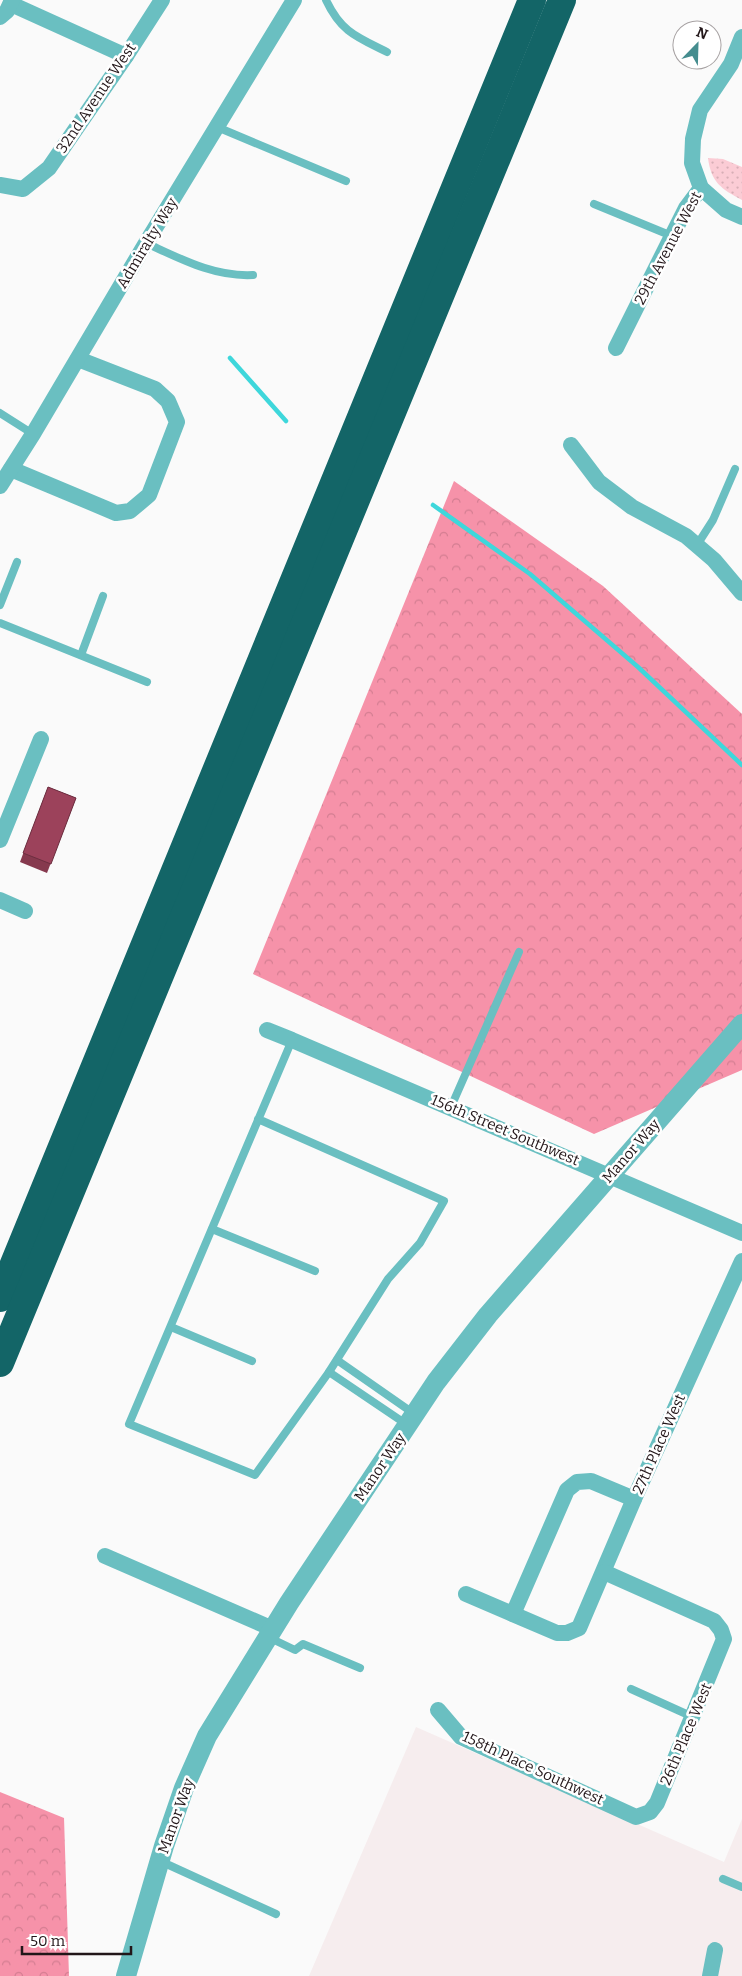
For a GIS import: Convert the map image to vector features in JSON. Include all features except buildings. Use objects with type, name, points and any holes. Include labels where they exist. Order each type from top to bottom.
[{"type":"highway","points":[[0,1298],[532,0]]},
{"type":"highway","points":[[0,1363],[562,0]]},
{"type":"street","name":"32nd Avenue West","points":[[0,185],[23,189],[48,168],[126,56],[162,0]]},
{"type":"street","name":"Admiralty Way","points":[[0,486],[294,0]]},
{"type":"street","points":[[0,17],[7,11],[11,2],[126,56]]},
{"type":"street","name":"29th Avenue West","points":[[616,348],[686,208],[701,188],[692,163],[693,139],[700,110],[731,64],[742,37]]},
{"type":"street","points":[[701,188],[726,210],[742,217]]},
{"type":"street","points":[[11,470],[116,513],[130,511],[149,495],[177,422],[168,401],[155,389],[78,359]]},
{"type":"street","points":[[571,445],[598,482],[632,507],[686,536],[714,560],[742,593]]},
{"type":"street","points":[[0,840],[41,739]]},
{"type":"street","points":[[0,900],[25,910]]},
{"type":"street","name":"Manor Way","points":[[126,1976],[184,1788],[208,1736],[271,1633],[436,1382],[488,1315],[742,1024]]},
{"type":"street","name":"156th Street Southwest","points":[[267,1030],[451,1107],[742,1233]]},
{"type":"street","name":"27th Place West","points":[[513,1614],[557,1633],[567,1633],[579,1628],[634,1499],[742,1261]]},
{"type":"street","points":[[466,1594],[513,1614],[567,1490],[577,1482],[591,1481],[634,1499]]},
{"type":"street","points":[[105,1556],[271,1633]]},
{"type":"street","name":"26th Place West","points":[[604,1572],[714,1621],[721,1630],[724,1639],[657,1803],[650,1812],[636,1817]]},
{"type":"street","name":"158th Place Southwest","points":[[438,1710],[461,1737],[636,1817]]},
{"type":"street","points":[[710,1976],[716,1950]]},
{"type":"lane","points":[[326,0],[338,22],[348,31],[387,52]]},
{"type":"lane","points":[[217,126],[346,180]]},
{"type":"lane","points":[[594,204],[672,236]]},
{"type":"lane","points":[[146,244],[200,267],[235,276],[253,275]]},
{"type":"lane","points":[[0,413],[33,434]]},
{"type":"lane","points":[[697,545],[713,520],[735,469]]},
{"type":"lane","points":[[0,605],[17,562]]},
{"type":"lane","points":[[81,655],[103,596]]},
{"type":"lane","points":[[0,623],[148,682]]},
{"type":"lane","points":[[451,1107],[519,952]]},
{"type":"lane","points":[[258,1118],[444,1201],[420,1243],[388,1279],[330,1372],[256,1475],[130,1424],[258,1118],[292,1040]]},
{"type":"lane","points":[[212,1229],[315,1271]]},
{"type":"lane","points":[[171,1327],[252,1361]]},
{"type":"lane","points":[[337,1360],[411,1420]]},
{"type":"lane","points":[[330,1372],[411,1420]]},
{"type":"lane","points":[[271,1633],[295,1650],[303,1644],[360,1668]]},
{"type":"lane","points":[[631,1689],[693,1717]]},
{"type":"lane","points":[[160,1861],[276,1914]]},
{"type":"lane","points":[[723,1878],[742,1887]]},
{"type":"shaded area","points":[[708,158],[723,159],[742,167],[742,200],[718,184],[709,166]]},
{"type":"shaded area","points":[[416,1727],[724,1862],[742,1819],[742,1976],[309,1976]]},
{"type":"green space","points":[[454,481],[603,586],[742,714],[742,1070],[594,1134],[253,974]]},
{"type":"green space","points":[[0,1792],[64,1818],[69,1976],[0,1976]]},
{"type":"waterway","points":[[230,358],[286,421]]},
{"type":"waterway","points":[[433,505],[530,574],[638,667],[742,765]]}]
